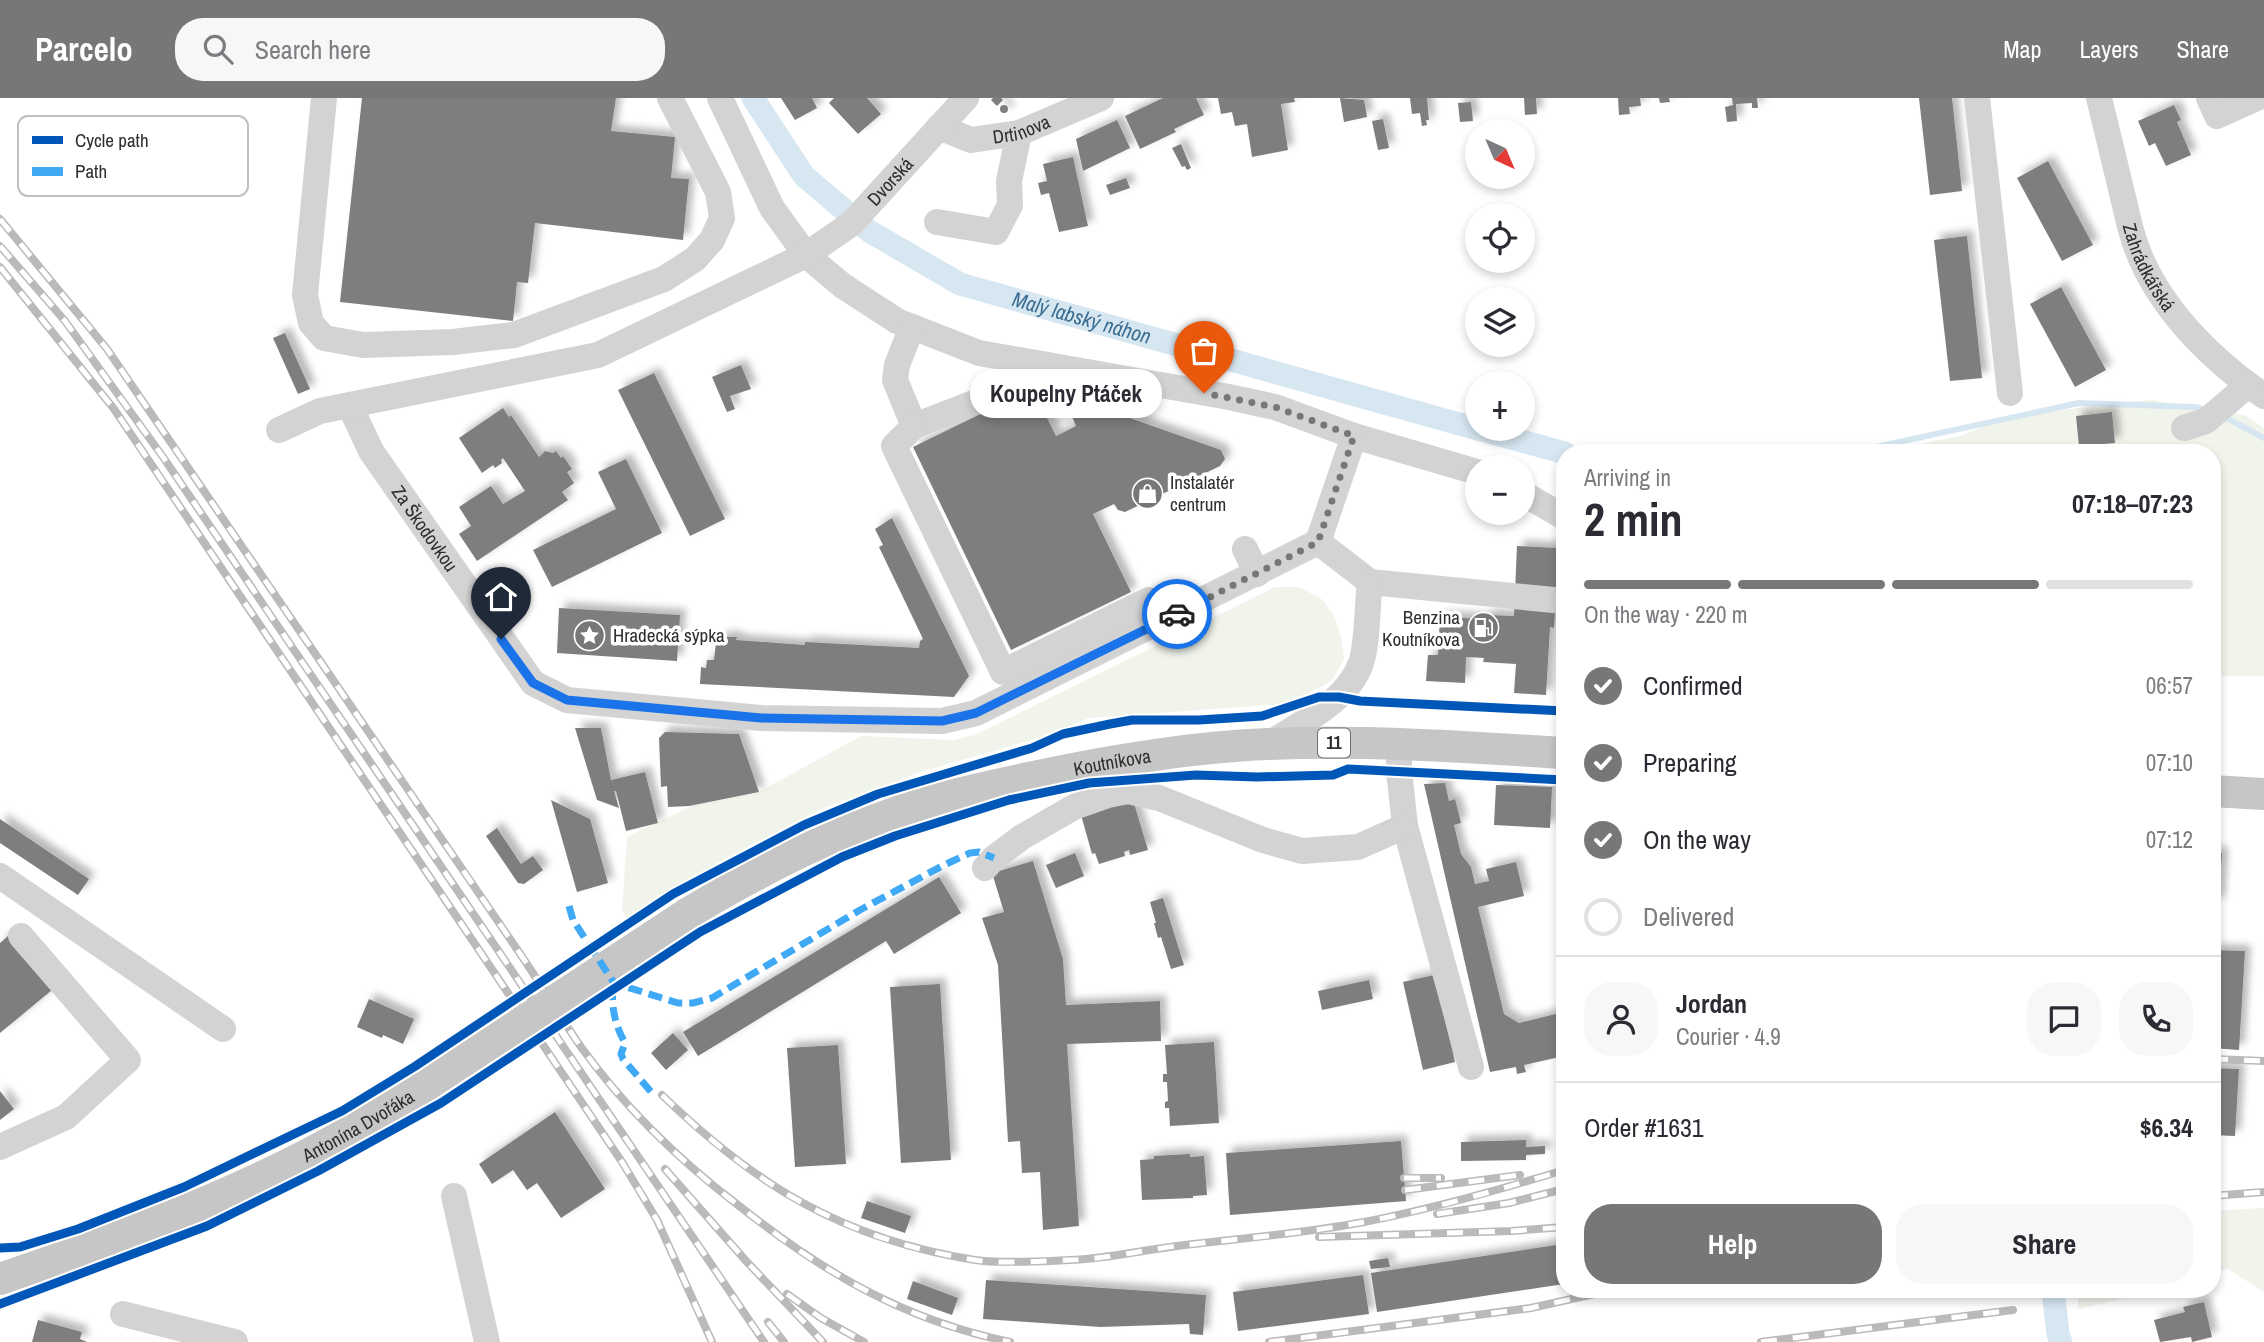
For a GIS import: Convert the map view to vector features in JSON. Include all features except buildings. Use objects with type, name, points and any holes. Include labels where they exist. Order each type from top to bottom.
[{"type":"main road","name":"Koutníkova","points":[[687,914],[783,861],[848,830],[911,807],[1006,783],[1107,762],[1155,754],[1269,744],[1399,743],[1556,753]]},
{"type":"main road","points":[[2221,792],[2264,794]]},
{"type":"main road","name":"Antonína Dvořáka","points":[[5,1275],[87,1250],[234,1190],[306,1156],[428,1085],[687,914]]},
{"type":"street","points":[[324,98],[304,295],[311,323],[324,338],[363,345],[453,342],[514,335],[664,278],[695,259],[712,240],[722,218],[718,192],[670,98]]},
{"type":"street","points":[[720,98],[772,208],[806,255],[843,286],[897,321],[979,353],[1275,407],[1354,436],[1465,468]]},
{"type":"street","name":"Dvorská","points":[[806,255],[851,224],[966,98]]},
{"type":"street","name":"Drtinova","points":[[939,127],[971,140],[1019,133],[1101,98]]},
{"type":"street","points":[[1977,98],[2010,393]]},
{"type":"street","name":"Zahrádkářská","points":[[2099,98],[2134,242],[2143,265],[2165,299],[2196,338],[2216,359],[2256,390]]},
{"type":"street","points":[[2217,117],[2257,98]]},
{"type":"street","points":[[937,222],[996,232],[1010,205],[1009,181],[1019,133]]},
{"type":"street","points":[[279,430],[320,411],[598,355],[806,255]]},
{"type":"street","points":[[912,327],[897,365],[895,380],[914,426]]},
{"type":"street","points":[[2184,428],[2206,421],[2256,390]]},
{"type":"street","points":[[999,393],[914,426],[894,446],[1003,672],[1149,600]]},
{"type":"street","name":"Za Škodovkou","points":[[350,406],[370,451],[533,683],[567,700],[761,718],[942,721],[976,713],[1318,542]]},
{"type":"street","points":[[1354,436],[1318,542],[1370,582],[1556,600]]},
{"type":"street","points":[[1535,500],[1556,512]]},
{"type":"street","points":[[1245,550],[1257,574]]},
{"type":"street","points":[[1269,744],[1339,697],[1354,678],[1362,661],[1370,582]]},
{"type":"street","points":[[1399,743],[1405,826],[1471,1067]]},
{"type":"street","points":[[985,868],[1022,837],[1074,807],[1128,791],[1159,798],[1263,841],[1302,851],[1358,847],[1405,826]]},
{"type":"street","points":[[0,876],[223,1029]]},
{"type":"street","points":[[0,1147],[66,1117],[128,1060],[21,936]]},
{"type":"street","points":[[454,1196],[487,1342]]},
{"type":"street","points":[[123,1314],[235,1342]]},
{"type":"shaded area","points":[[2152,400],[2245,415],[2264,428],[2264,676],[2221,676],[2221,444],[1920,444],[1960,436],[2000,420],[2104,404]]},
{"type":"shaded area","points":[[1275,587],[1299,587],[1323,600],[1334,616],[1341,636],[1344,659],[1332,680],[1321,687],[1283,704],[1089,718],[1042,737],[924,771],[821,809],[726,858],[626,918],[622,910],[627,837],[694,805],[757,793],[861,736],[954,740],[975,735]]},
{"type":"shaded area","points":[[2264,1208],[2264,1292],[2228,1269],[2221,1271],[2221,1210]]},
{"type":"shaded area","points":[[2078,1298],[2125,1298],[2078,1309]]},
{"type":"waterway","name":"Malý labský náhon","points":[[753,98],[804,176],[869,231],[960,284],[1465,426]]},
{"type":"waterway","points":[[1890,444],[2079,403],[2203,409]]},
{"type":"waterway","points":[[2223,416],[2264,438]]},
{"type":"waterway","name":"Malý labský náhon","points":[[1522,441],[1556,451]]},
{"type":"waterway","name":"Malý labský náhon","points":[[2054,1298],[2061,1342]]},
{"type":"railway","points":[[0,219],[107,349],[581,1047],[634,1112],[716,1188],[801,1252],[833,1272],[900,1307],[935,1321],[1010,1342]]},
{"type":"railway","points":[[0,246],[65,321],[163,457],[764,1342]]},
{"type":"railway","points":[[0,267],[114,409],[622,1162],[657,1220],[712,1342]]},
{"type":"railway","points":[[2221,1059],[2264,1061]]},
{"type":"railway","points":[[662,1095],[732,1156],[804,1204],[843,1223],[884,1238],[928,1251],[985,1261],[1084,1259],[1342,1226],[1440,1205],[1556,1172]]},
{"type":"railway","points":[[665,1169],[747,1262],[823,1342]]},
{"type":"railway","points":[[1405,1190],[1520,1175]]},
{"type":"railway","points":[[1404,1178],[1441,1178]]},
{"type":"railway","points":[[1437,1214],[1509,1203],[1556,1191]]},
{"type":"railway","points":[[2221,1195],[2264,1192]]},
{"type":"railway","points":[[1319,1237],[1556,1228]]},
{"type":"railway","points":[[787,1294],[821,1318],[864,1342]]},
{"type":"railway","points":[[1269,1342],[1531,1308],[1576,1298]]},
{"type":"railway","points":[[1761,1342],[2013,1310]]},
{"type":"railway","points":[[768,1322],[784,1342]]},
{"type":"marked path","points":[[569,906],[573,920],[614,983],[678,1003],[693,1003],[712,998],[860,910],[944,865],[970,853],[979,852],[994,858]]},
{"type":"marked path","points":[[613,986],[614,1016],[625,1043],[621,1054],[652,1093]]},
{"type":"cycle path","points":[[0,1248],[20,1247],[78,1229],[184,1187],[342,1111],[414,1067],[673,894],[804,825],[878,794],[1032,748],[1063,734],[1132,720],[1262,716],[1319,697],[1556,711]]},
{"type":"cycle path","points":[[0,1304],[207,1226],[318,1171],[441,1103],[700,932],[842,857],[895,836],[1009,800],[1089,783],[1196,775],[1333,775],[1348,769],[1556,780]]},
{"type":"way so far","points":[[1177,614],[1318,542],[1354,436],[1275,407],[1204,393]]},
{"type":"place","name":"Koupelny Ptáček","points":[[1204,393]]},
{"type":"place","name":"Instalatér centrum","points":[[1147,493]]},
{"type":"place","name":"Benzina Koutníkova","points":[[1483,628]]},
{"type":"place","name":"Hradecká sýpka","points":[[590,635]]},
{"type":"route","points":[[501,639],[533,683],[567,700],[761,718],[942,721],[976,713],[1177,614]]}]
